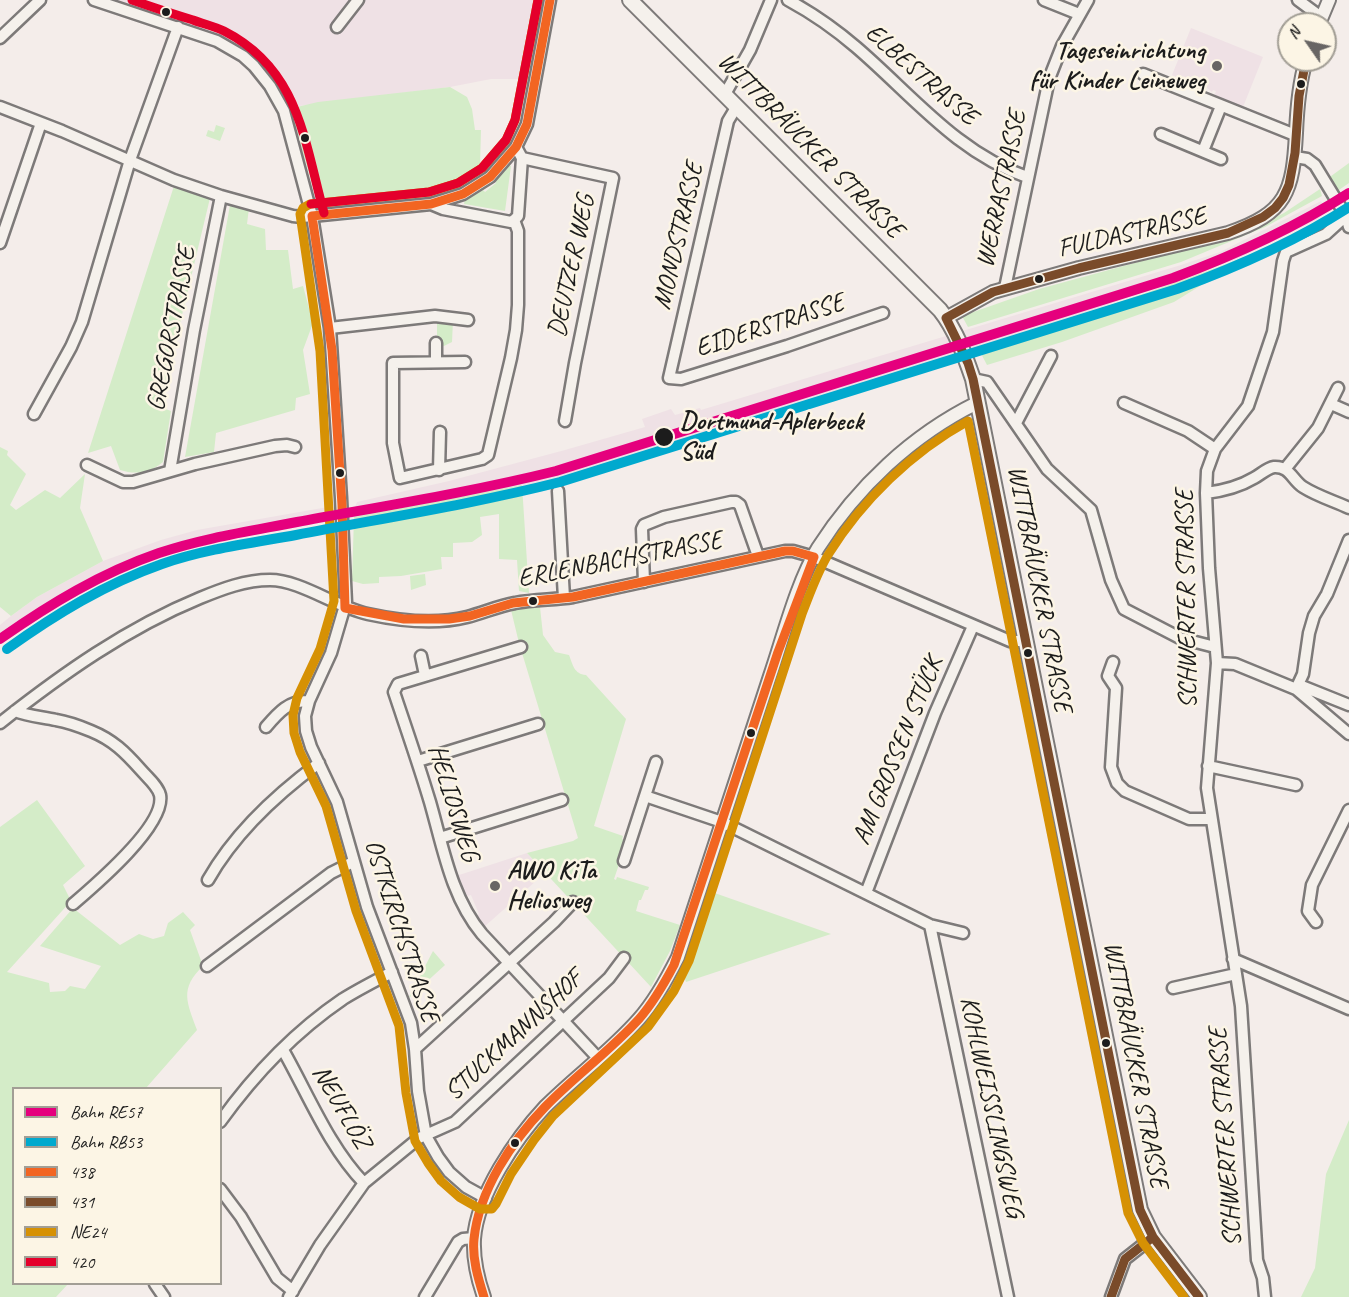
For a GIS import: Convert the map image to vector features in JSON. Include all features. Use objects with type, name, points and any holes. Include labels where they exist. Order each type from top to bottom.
[{"type":"main road","name":"WITTBRÄUCKER STRASSE","points":[[634,2],[948,322],[972,376],[1140,1210],[1153,1237],[1199,1297]]},
{"type":"street","points":[[0,38],[40,0]]},
{"type":"street","name":"OSTKIRCHSTRASSE","points":[[94,0],[178,27],[234,50],[254,66],[270,86],[284,111],[312,216],[330,328],[341,498],[345,608],[331,653],[309,701],[305,716],[306,731],[318,763],[337,802],[370,917],[411,1023],[418,1091],[426,1136],[449,1172],[466,1187],[486,1198]]},
{"type":"street","points":[[337,27],[358,0]]},
{"type":"street","points":[[0,107],[174,180],[293,216],[431,204],[450,199],[480,185],[516,147],[527,124],[550,0]]},
{"type":"street","points":[[725,93],[750,50],[771,0]]},
{"type":"street","name":"ELBESTRASSE","points":[[788,0],[845,38],[950,134],[995,162],[1027,177]]},
{"type":"street","points":[[1044,0],[1079,14]]},
{"type":"street","name":"WERRASTRASSE","points":[[1005,288],[1049,79],[1062,46],[1088,0]]},
{"type":"street","points":[[1298,0],[1311,12]]},
{"type":"street","points":[[34,414],[71,347],[82,322],[130,160],[178,27]]},
{"type":"street","points":[[1304,72],[1298,99],[1295,157],[1307,159],[1315,165],[1348,214],[1349,227]]},
{"type":"street","points":[[1143,74],[1295,135]]},
{"type":"street","name":"MONDSTRASSE","points":[[669,378],[728,121],[737,106]]},
{"type":"street","points":[[1203,151],[1221,106]]},
{"type":"street","points":[[0,243],[41,123]]},
{"type":"street","points":[[1161,134],[1221,159]]},
{"type":"street","points":[[431,204],[442,209],[511,222],[514,220],[518,216],[522,158],[516,147]]},
{"type":"street","name":"FULDASTRASSE","points":[[948,322],[983,296],[1005,288],[1244,228],[1267,215],[1281,202],[1291,184],[1295,157]]},
{"type":"street","name":"DEUTZER WEG","points":[[522,158],[613,178],[565,421]]},
{"type":"street","name":"GREGORSTRASSE","points":[[170,471],[194,330],[221,196]]},
{"type":"street","name":"SCHWERTER STRASSE","points":[[1264,1297],[1263,1278],[1257,1260],[1241,1006],[1207,788],[1217,663],[1209,568],[1206,493],[1208,471],[1215,449],[1248,406],[1273,332],[1286,252],[1326,234],[1348,214]]},
{"type":"street","points":[[465,362],[393,363],[393,443],[400,478],[482,459],[488,455],[511,358],[517,322],[518,231],[514,220]]},
{"type":"street","name":"EIDERSTRASSE","points":[[669,378],[681,379],[883,313]]},
{"type":"street","points":[[330,328],[435,316],[468,320]]},
{"type":"street","points":[[436,343],[436,362]]},
{"type":"street","points":[[1016,423],[1051,356]]},
{"type":"street","points":[[972,376],[987,382],[1047,469],[1091,510],[1111,580],[1124,609],[1180,638],[1215,647]]},
{"type":"street","points":[[1285,469],[1312,437],[1338,388]]},
{"type":"street","points":[[484,1297],[476,1273],[474,1238],[486,1198],[501,1168],[544,1108],[639,1019],[663,985],[678,957],[778,652],[814,557],[859,493],[877,475],[925,435],[957,413],[978,403]]},
{"type":"street","points":[[1124,403],[1188,431],[1215,449]]},
{"type":"street","points":[[1331,404],[1349,412]]},
{"type":"street","points":[[439,470],[440,432]]},
{"type":"street","points":[[87,465],[128,482],[275,446],[295,447]]},
{"type":"street","points":[[1206,493],[1235,487],[1254,479],[1271,467],[1285,469],[1300,485],[1349,508]]},
{"type":"street","points":[[558,491],[564,598]]},
{"type":"street","points":[[644,582],[642,530],[644,525],[664,517],[736,501],[740,505],[758,556]]},
{"type":"street","points":[[1298,687],[1314,616],[1327,594],[1349,540]]},
{"type":"street","name":"ERLENBACHSTRASSE","points":[[0,723],[76,666],[133,631],[182,606],[231,586],[260,580],[279,580],[345,608],[391,618],[435,621],[467,617],[517,602],[564,598],[758,556],[793,551],[814,557],[1010,641],[1025,641]]},
{"type":"street","name":"AM GROSSEN STÜCK","points":[[866,893],[935,713],[973,626]]},
{"type":"street","name":"HELIOSWEG","points":[[521,647],[398,684],[394,692],[418,761],[458,896],[474,924],[598,1058]]},
{"type":"street","points":[[421,657],[425,675]]},
{"type":"street","points":[[1113,662],[1108,676],[1116,688],[1111,767],[1117,783],[1125,791],[1189,819],[1211,819]]},
{"type":"street","points":[[1217,663],[1235,664],[1349,705]]},
{"type":"street","points":[[1298,687],[1349,734]]},
{"type":"street","points":[[266,727],[289,704],[309,701]]},
{"type":"street","points":[[15,711],[68,723],[110,740],[124,750],[159,792],[160,804],[149,826],[117,863],[73,904]]},
{"type":"street","points":[[418,761],[538,724]]},
{"type":"street","points":[[624,861],[656,762]]},
{"type":"street","points":[[208,880],[218,861],[260,814],[318,763]]},
{"type":"street","points":[[1208,766],[1296,785]]},
{"type":"street","points":[[645,796],[722,822],[930,926],[963,933]]},
{"type":"street","points":[[440,838],[562,800]]},
{"type":"street","points":[[1317,922],[1308,911],[1312,885],[1349,810]]},
{"type":"street","points":[[207,966],[331,873],[353,862]]},
{"type":"street","points":[[415,1049],[573,902]]},
{"type":"street","name":"KOHLWEISSLINGSWEG","points":[[930,926],[1008,1297]]},
{"type":"street","name":"STUCKMANNSHOF","points":[[291,1294],[320,1245],[364,1183],[419,1138],[454,1122],[609,978],[624,958]]},
{"type":"street","points":[[1233,959],[1349,1009]]},
{"type":"street","points":[[222,1120],[283,1050],[327,1010],[392,972]]},
{"type":"street","points":[[1173,988],[1236,974]]},
{"type":"street","name":"NEUFLÖZ","points":[[283,1050],[338,1151],[364,1183]]},
{"type":"street","points":[[222,1192],[242,1217],[277,1278],[291,1294]]},
{"type":"street","points":[[1111,1297],[1125,1259],[1153,1237]]},
{"type":"street","points":[[425,1297],[458,1242],[474,1238]]},
{"type":"shaded area","points":[[112,0],[536,0],[528,79],[491,79],[450,87],[291,107],[266,69],[237,44],[206,29]]},
{"type":"shaded area","name":"Tageseinrichtung für Kinder Leineweg","points":[[1191,28],[1263,57],[1243,107],[1214,96],[1216,91],[1212,92],[1206,87],[1204,92],[1172,75]]},
{"type":"shaded area","points":[[1321,201],[1327,210],[1318,219],[1239,258],[1087,312],[591,469],[551,480],[351,518],[357,502],[449,481],[645,427],[642,419],[671,409],[675,415],[700,408],[701,410],[1181,265],[1220,252]]},
{"type":"shaded area","points":[[328,507],[331,521],[222,541],[166,555],[131,567],[99,581],[41,613],[0,645],[0,625],[11,616],[37,597],[103,561],[197,530]]},
{"type":"shaded area","name":"AWO KiTa Heliosweg","points":[[527,853],[545,873],[484,927],[475,917],[479,914],[471,895],[464,897],[456,876]]},
{"type":"green space","points":[[450,87],[467,97],[472,109],[475,130],[481,130],[480,165],[483,173],[454,189],[433,195],[332,205],[324,204],[316,198],[293,118],[298,116],[297,107],[318,102]]},
{"type":"green space","points":[[216,125],[225,128],[220,141],[206,136],[208,130],[214,132]]},
{"type":"green space","points":[[1349,163],[1349,183],[1336,192],[1327,179]]},
{"type":"green space","points":[[511,166],[505,211],[464,204],[465,199],[483,190],[485,192],[496,183],[495,181]]},
{"type":"green space","points":[[174,186],[210,198],[160,407],[171,411],[163,462],[148,471],[126,472],[120,470],[111,446],[88,453]]},
{"type":"green space","points":[[1320,189],[1322,196],[1265,227],[1181,262],[968,327],[962,316],[1039,289],[1241,234],[1284,213]]},
{"type":"green space","points":[[230,205],[249,208],[247,224],[265,229],[266,250],[288,250],[293,289],[303,286],[313,323],[303,350],[310,394],[296,398],[295,410],[216,433],[214,452],[185,457]]},
{"type":"green space","points":[[1252,254],[1174,302],[1062,342],[987,365],[978,348],[1116,303]]},
{"type":"green space","points":[[437,320],[453,320],[452,342],[444,346],[437,343]]},
{"type":"green space","points":[[0,447],[8,451],[7,455],[26,474],[10,505],[16,510],[45,490],[60,498],[85,474],[80,508],[103,561],[37,597],[11,616],[0,607]]},
{"type":"green space","points":[[522,485],[529,593],[519,591],[517,560],[499,559],[499,514],[480,517],[482,535],[472,542],[453,543],[453,557],[441,557],[442,569],[379,577],[379,583],[363,584],[352,581],[354,517]]},
{"type":"green space","points":[[425,574],[426,585],[411,590],[410,576]]},
{"type":"green space","points":[[540,607],[543,635],[555,652],[569,655],[576,671],[586,675],[626,719],[594,826],[623,836],[622,839],[627,841],[614,879],[616,880],[617,877],[649,887],[639,900],[636,911],[680,925],[670,951],[651,987],[527,853],[578,838],[511,610]]},
{"type":"green space","points":[[37,800],[85,866],[63,885],[71,901],[7,972],[49,983],[50,992],[65,991],[70,986],[85,989],[101,966],[40,946],[73,908],[120,945],[139,934],[153,939],[164,936],[168,923],[183,912],[195,925],[190,930],[203,966],[195,974],[187,996],[197,1030],[147,1087],[12,1087],[12,1285],[67,1285],[56,1297],[0,1297],[0,827]]},
{"type":"green space","points":[[709,891],[831,934],[686,982],[683,973],[685,960]]},
{"type":"green space","points":[[433,951],[445,965],[409,997]]},
{"type":"green space","points":[[1349,1120],[1349,1297],[1301,1297],[1315,1268],[1326,1174]]},
{"type":"rail line","name":"RE57","points":[[0,639],[76,590],[159,553],[228,535],[460,492],[556,471],[1173,278],[1263,240],[1349,193]]},
{"type":"rail line","name":"RB53","points":[[7,649],[82,601],[162,564],[212,550],[461,504],[560,482],[1177,289],[1265,253],[1349,207]]},
{"type":"transit line","name":"420","points":[[132,0],[224,31],[249,47],[268,65],[283,86],[295,109],[324,213]]},
{"type":"transit line","name":"NE24","points":[[538,0],[515,120],[506,140],[482,168],[458,183],[429,192],[310,204],[303,208],[300,214],[320,351],[334,601],[320,649],[297,698],[293,715],[294,733],[300,752],[326,806],[356,911],[399,1026],[406,1093],[415,1141],[441,1181],[459,1197],[480,1209],[492,1209],[511,1174],[553,1116],[648,1027],[674,991],[689,961],[802,614],[824,562],[856,515],[890,479],[927,447],[968,421],[1128,1213],[1143,1243],[1184,1297]]},
{"type":"transit line","name":"420","points":[[311,204],[429,192],[458,183],[482,168],[506,140],[515,120],[538,0]]},
{"type":"transit line","name":"438","points":[[312,216],[431,204],[463,194],[490,177],[516,147],[527,124],[550,0]]},
{"type":"transit line","name":"431","points":[[946,318],[993,292],[1079,268],[1228,233],[1263,217],[1275,208],[1289,185],[1295,153],[1299,96],[1304,72]]},
{"type":"transit line","name":"438","points":[[312,216],[332,350],[342,505],[345,608]]},
{"type":"transit line","name":"431","points":[[946,318],[968,363],[973,379],[1140,1210],[1153,1237],[1199,1297]]},
{"type":"transit line","name":"438","points":[[345,608],[404,619],[449,619],[470,616],[513,603],[573,597],[785,551],[814,557]]},
{"type":"transit line","name":"438","points":[[484,1297],[476,1268],[474,1239],[477,1221],[490,1185],[509,1151],[533,1120],[639,1019],[658,993],[674,965],[778,652],[814,557]]},
{"type":"transit line","name":"431","points":[[1111,1297],[1125,1259],[1153,1237]]},
{"type":"place","name":"Tageseinrichtung für Kinder Leineweg","points":[[1217,66]]},
{"type":"place","name":"Dortmund-Aplerbeck Süd","points":[[664,437]]},
{"type":"place","name":"AWO KiTa Heliosweg","points":[[495,886]]}]
